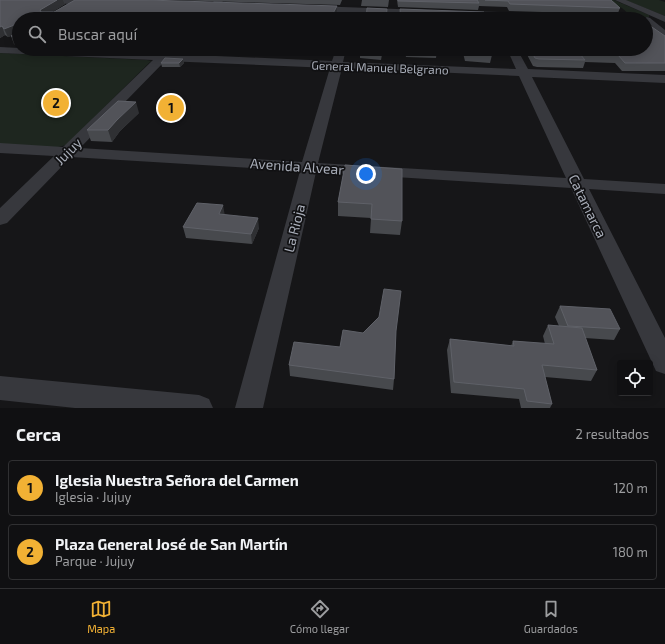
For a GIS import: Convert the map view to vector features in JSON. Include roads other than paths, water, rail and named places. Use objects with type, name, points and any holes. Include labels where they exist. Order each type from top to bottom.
[{"type":"street","points":[[46,0],[82,0],[104,2]]},
{"type":"street","points":[[62,12],[82,0]]},
{"type":"street","points":[[351,12],[354,0]]},
{"type":"street","points":[[619,0],[647,12]]},
{"type":"street","points":[[208,12],[217,3]]},
{"type":"street","points":[[199,5],[217,3],[230,6]]},
{"type":"street","points":[[490,5],[494,12]]},
{"type":"street","points":[[306,9],[328,12]]},
{"type":"street","points":[[653,14],[664,19]]},
{"type":"street","points":[[653,20],[664,19]]},
{"type":"street","points":[[653,26],[665,35]]},
{"type":"street","points":[[0,47],[12,41]]},
{"type":"street","name":"General Manuel Belgrano","points":[[0,50],[12,50]]},
{"type":"street","name":"Jujuy","points":[[0,219],[163,56]]},
{"type":"street","name":"General Manuel Belgrano","points":[[209,56],[337,65],[665,79]]},
{"type":"street","name":"La Rioja","points":[[249,408],[309,167],[340,56]]},
{"type":"street","name":"Catamarca","points":[[515,56],[665,363]]},
{"type":"street","name":"Avenida Alvear","points":[[0,148],[665,189]]},
{"type":"street","points":[[0,388],[199,408]]},
{"type":"place","name":"Plaza General José de San Martín","points":[[56,103]]},
{"type":"place","name":"Iglesia Nuestra Señora del Carmen","points":[[171,108]]}]
